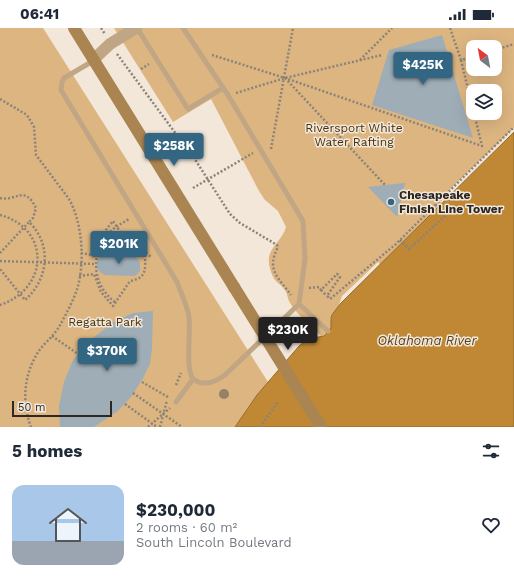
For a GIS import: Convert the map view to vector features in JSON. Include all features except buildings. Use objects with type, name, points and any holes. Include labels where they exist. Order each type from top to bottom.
[{"type":"main road","points":[[74,28],[321,427]]},
{"type":"street","points":[[94,60],[110,44],[136,28]]},
{"type":"lane","points":[[136,28],[188,109],[223,88]]},
{"type":"lane","points":[[94,60],[64,78],[61,90],[177,282],[189,317],[190,371],[193,379],[202,383],[218,380],[299,304],[305,260],[303,221],[228,95],[183,28]]},
{"type":"lane","points":[[299,304],[328,332]]},
{"type":"lane","points":[[176,402],[193,379]]},
{"type":"path","points":[[268,163],[285,78],[293,28]]},
{"type":"path","points":[[359,61],[392,28]]},
{"type":"path","points":[[450,28],[461,60],[467,84]]},
{"type":"path","points":[[502,48],[514,44]]},
{"type":"path","points":[[198,51],[285,78],[482,146],[476,120]]},
{"type":"path","points":[[228,95],[285,78],[382,55]]},
{"type":"path","points":[[461,60],[466,58]]},
{"type":"path","points":[[120,60],[196,161],[230,214],[240,223],[277,245],[278,247],[274,256],[273,269],[293,298],[290,312]]},
{"type":"path","points":[[285,78],[386,185]]},
{"type":"path","points":[[0,99],[27,115],[34,127],[36,155],[70,199],[77,216],[81,253],[80,276],[75,296],[59,328],[36,356],[28,374],[25,407],[31,427]]},
{"type":"path","points":[[302,288],[318,287],[330,299],[400,240],[514,127]]},
{"type":"path","points":[[193,188],[260,148]]},
{"type":"path","points":[[0,198],[6,200],[18,195],[24,195],[32,201],[36,208],[33,218],[0,253]]},
{"type":"path","points":[[400,240],[409,249],[446,215],[436,204]]},
{"type":"path","points":[[0,215],[12,219],[23,227],[36,247],[38,262],[34,279],[20,294],[0,305]]},
{"type":"path","points":[[115,302],[110,298],[101,285],[95,264],[101,244],[111,232],[136,215]]},
{"type":"path","points":[[0,269],[25,300],[34,292],[41,280],[46,263],[42,242],[33,227],[28,222]]},
{"type":"path","points":[[81,253],[92,255],[97,241],[113,222],[118,226],[132,249],[145,252],[152,258]]},
{"type":"path","points":[[80,276],[94,274],[101,292],[112,306],[130,281],[138,279],[142,275],[145,270],[145,252]]},
{"type":"path","points":[[0,261],[95,264]]},
{"type":"path","points":[[321,290],[337,274],[340,277],[327,296]]},
{"type":"path","points":[[52,336],[78,354]]},
{"type":"path","points":[[174,389],[180,377],[181,367]]},
{"type":"path","points":[[142,382],[167,398]]},
{"type":"path","points":[[133,393],[182,427]]},
{"type":"path","points":[[160,427],[167,398],[170,394]]},
{"type":"path","points":[[148,427],[176,402]]},
{"type":"path","points":[[260,427],[278,402]]},
{"type":"path","points":[[125,404],[157,427]]},
{"type":"green space","name":"Regatta Park","points":[[0,28],[43,28],[268,382],[235,427],[0,427]]},
{"type":"green space","name":"Riversport White Water Rafting","points":[[114,28],[514,28],[514,128],[439,200],[452,214],[394,278],[378,262],[342,296],[338,308],[330,316],[332,327],[322,337],[297,312],[290,303],[282,286],[272,275],[269,266],[270,253],[286,227],[278,211],[265,200],[259,191],[211,99],[173,122]]},
{"type":"water","name":"Oklahoma River","points":[[514,132],[514,427],[235,427],[257,395],[299,346],[308,339],[324,336],[331,328],[331,316],[341,303]]},
{"type":"place","name":"Chesapeake Finish Line Tower","points":[[391,202]]}]
